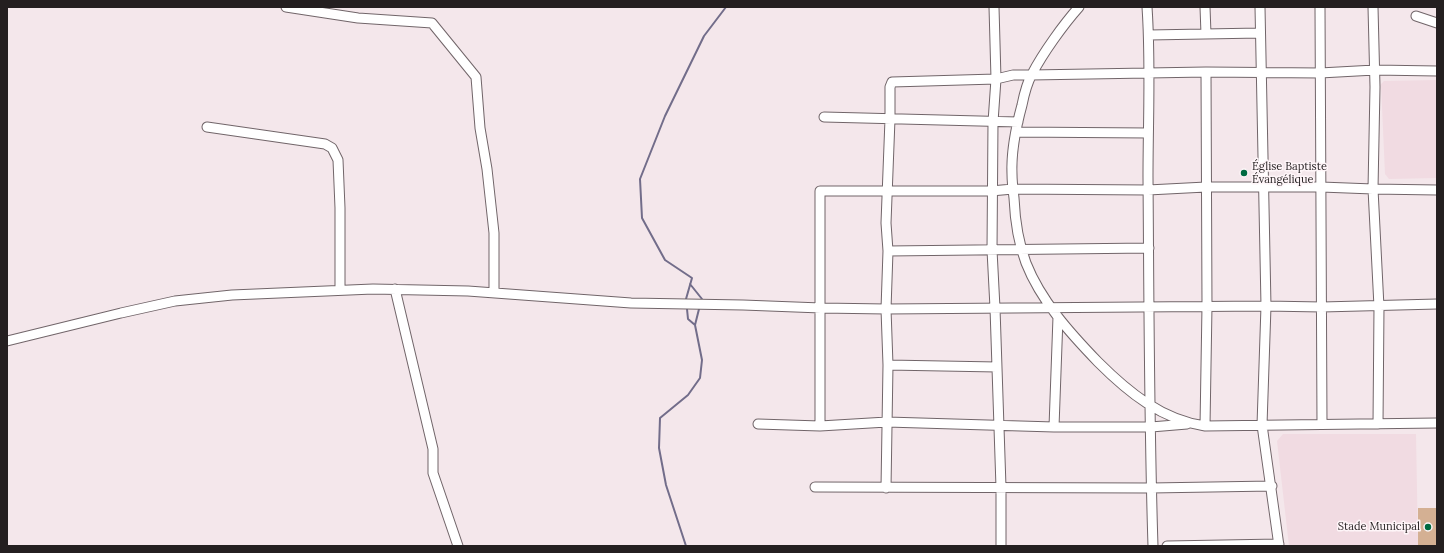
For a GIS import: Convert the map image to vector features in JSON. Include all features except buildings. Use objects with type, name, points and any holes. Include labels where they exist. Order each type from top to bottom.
[{"type":"street","points":[[286,7],[358,18],[432,23],[476,77],[480,128],[487,169],[494,233],[494,293]]},
{"type":"street","points":[[994,7],[996,78],[991,191],[1001,487],[1001,546]]},
{"type":"street","points":[[1147,7],[1150,73],[1148,190],[1153,546]]},
{"type":"street","points":[[1205,7],[1206,34]]},
{"type":"street","points":[[1168,546],[1279,545],[1272,486],[1262,425],[1266,306],[1260,7]]},
{"type":"street","points":[[1320,7],[1322,424]]},
{"type":"street","points":[[1373,7],[1375,70],[1373,190],[1379,307],[1378,424]]},
{"type":"street","points":[[1075,9],[1031,75],[1018,122],[1012,173],[1018,237],[1032,275],[1051,308],[1107,371],[1132,393],[1150,405],[1174,418],[1190,424]]},
{"type":"street","points":[[1416,16],[1437,22]]},
{"type":"street","points":[[1149,35],[1260,33]]},
{"type":"street","points":[[886,488],[888,365],[886,310],[888,251],[886,223],[890,87],[892,82],[996,78],[1013,75],[1206,72],[1320,73],[1375,70],[1437,71]]},
{"type":"street","points":[[1205,426],[1207,306],[1206,72]]},
{"type":"street","points":[[824,117],[1018,122]]},
{"type":"street","points":[[207,127],[325,144],[332,148],[338,160],[340,290]]},
{"type":"street","points":[[1016,132],[1148,133]]},
{"type":"street","points":[[820,426],[820,191],[991,191],[1013,189],[1148,190],[1206,187],[1321,187],[1373,190],[1437,190]]},
{"type":"street","points":[[888,251],[1149,248]]},
{"type":"street","points":[[395,289],[433,449],[433,473],[458,546]]},
{"type":"street","points":[[7,341],[175,301],[232,295],[340,290],[395,289],[468,291],[631,303],[886,310],[1207,306],[1379,307],[1437,304]]},
{"type":"street","points":[[1054,427],[1058,317]]},
{"type":"street","points":[[888,365],[997,367]]},
{"type":"street","points":[[758,424],[820,426],[887,422],[998,426],[1151,427],[1190,424],[1205,426],[1437,423]]},
{"type":"street","points":[[815,487],[1151,488],[1272,486]]},
{"type":"shaded area","points":[[1437,80],[1437,178],[1389,179],[1385,174],[1381,84],[1384,81]]},
{"type":"shaded area","points":[[1283,434],[1416,434],[1418,546],[1289,546],[1277,441]]},
{"type":"shaded area","name":"Stade Municipal","points":[[1418,508],[1437,508],[1437,546],[1418,546]]},
{"type":"waterway","points":[[686,299],[692,278],[665,260],[642,218],[640,179],[665,116],[704,36],[726,7]]},
{"type":"waterway","points":[[690,284],[702,299]]},
{"type":"waterway","points":[[686,546],[666,485],[659,448],[660,418],[688,395],[700,378],[702,360],[695,325],[688,319],[687,309]]},
{"type":"waterway","points":[[695,325],[699,309]]},
{"type":"place","name":"Église Baptiste Évangélique","points":[[1244,173]]},
{"type":"place","name":"Stade Municipal","points":[[1428,527]]}]
